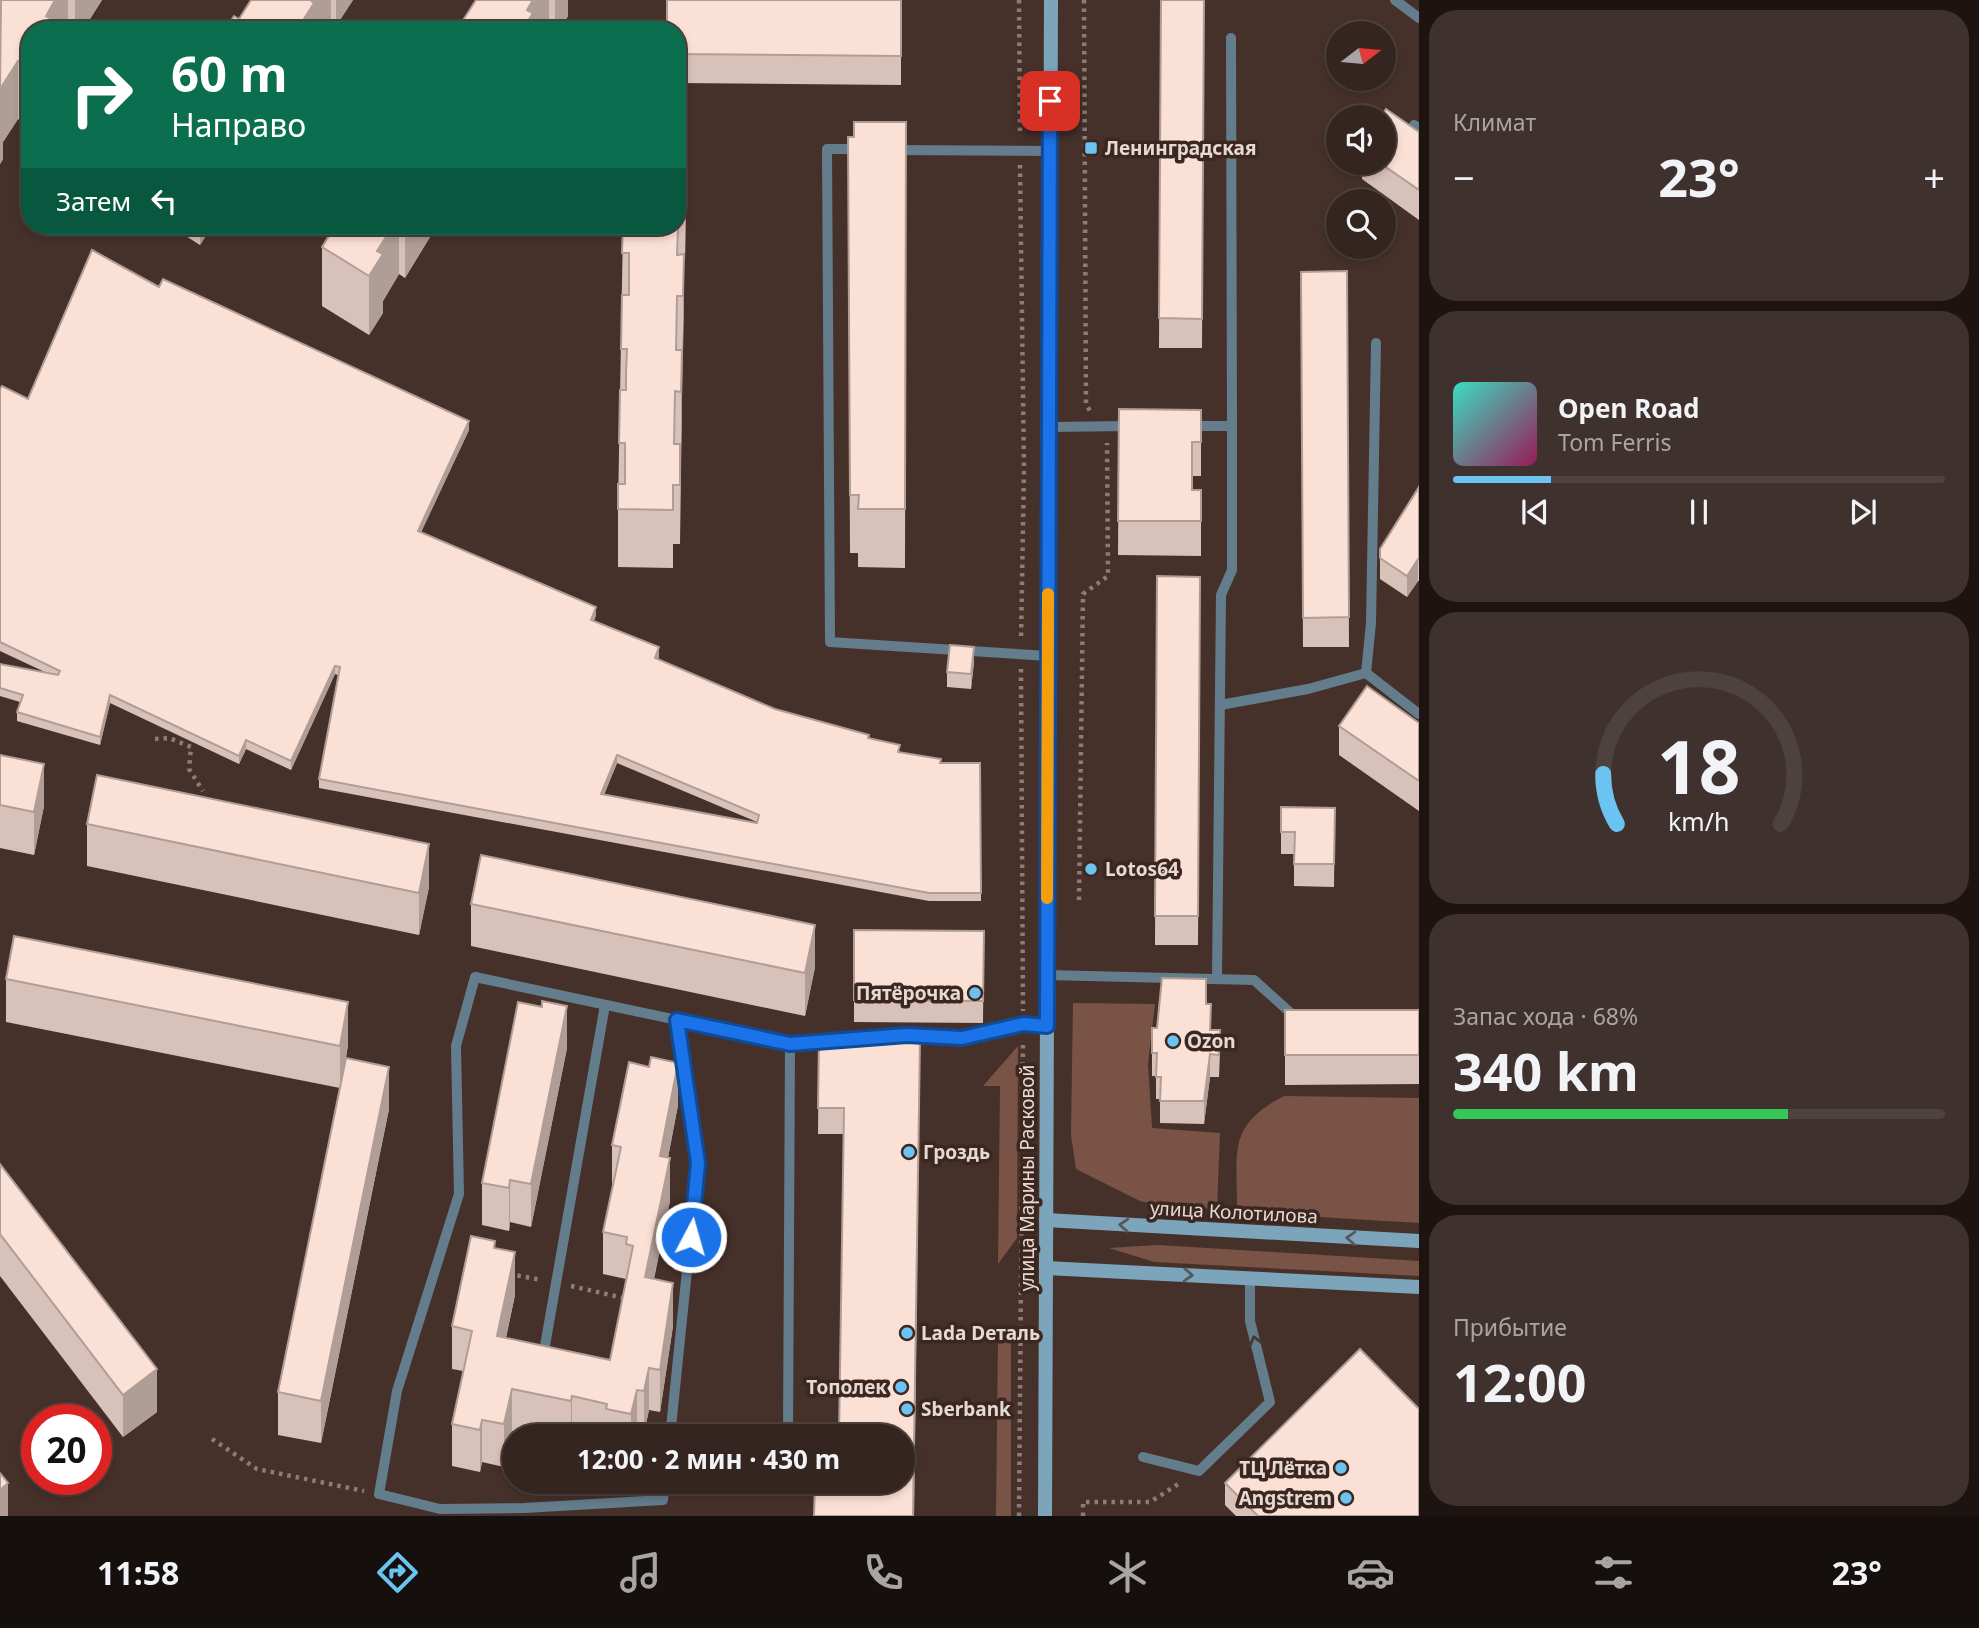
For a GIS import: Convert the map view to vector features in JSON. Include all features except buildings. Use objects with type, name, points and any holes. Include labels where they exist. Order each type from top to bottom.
[{"type":"main road","name":"улица Марины Расковой","points":[[1045,1516],[1051,0]]},
{"type":"main road","name":"улица Колотилова","points":[[1046,1220],[1419,1241]]},
{"type":"main road","points":[[1046,1268],[1419,1287]]},
{"type":"lane","points":[[1395,0],[1419,18]]},
{"type":"lane","points":[[1217,979],[1221,595],[1232,570],[1231,38]]},
{"type":"lane","points":[[868,149],[827,149],[830,642],[1048,656]]},
{"type":"lane","points":[[882,149],[1050,151]]},
{"type":"lane","points":[[1366,673],[1371,623],[1376,343]]},
{"type":"lane","points":[[1049,427],[1138,426]]},
{"type":"lane","points":[[1178,426],[1232,426]]},
{"type":"lane","points":[[1220,705],[1308,689],[1366,673]]},
{"type":"lane","points":[[1366,673],[1419,714]]},
{"type":"lane","points":[[1046,975],[1254,980],[1293,1015],[1318,1015]]},
{"type":"lane","points":[[664,1494],[663,1500],[524,1508],[440,1509],[379,1494],[397,1391],[459,1194],[456,1046],[475,977],[790,1044],[842,1040]]},
{"type":"lane","points":[[541,1366],[605,1005]]},
{"type":"lane","points":[[671,1424],[698,1163],[677,1020]]},
{"type":"lane","points":[[855,1039],[907,1035],[962,1038],[1023,1024],[1047,1026]]},
{"type":"lane","points":[[788,1424],[790,1044]]},
{"type":"lane","points":[[1143,1457],[1199,1471],[1270,1402],[1250,1321],[1250,1279]]},
{"type":"path","points":[[1019,0],[1024,469],[1021,655],[1023,1024],[1019,1516]]},
{"type":"path","points":[[1079,900],[1083,594],[1108,576],[1109,446],[1086,404],[1084,0]]},
{"type":"path","points":[[155,739],[169,738],[191,747],[189,769],[203,792]]},
{"type":"path","points":[[212,1439],[257,1469],[379,1494]]},
{"type":"path","points":[[1083,1516],[1083,1502],[1150,1502],[1199,1471]]},
{"type":"shaded area","points":[[1073,1003],[1155,1004],[1148,1064],[1152,1128],[1220,1133],[1217,1209],[1165,1207],[1140,1201],[1076,1169],[1071,1135]]},
{"type":"shaded area","points":[[1018,1046],[1017,1238],[998,1264],[1000,1086],[983,1086]]},
{"type":"shaded area","points":[[1284,1096],[1419,1098],[1419,1223],[1237,1212],[1237,1158],[1243,1131],[1265,1107]]},
{"type":"shaded area","points":[[1158,1245],[1419,1261],[1419,1276],[1154,1262],[1109,1248]]},
{"type":"shaded area","points":[[998,1337],[1011,1337],[1011,1516],[996,1516]]},
{"type":"slow traffic","points":[[1047,898],[1048,594]]},
{"type":"place","name":"Ленинградская","points":[[1091,148]]},
{"type":"place","name":"Lotos64","points":[[1091,869]]},
{"type":"place","name":"Пятёрочка","points":[[975,993]]},
{"type":"place","name":"Ozon","points":[[1173,1041]]},
{"type":"place","name":"Гроздь","points":[[909,1152]]},
{"type":"place","name":"Lada Dеталь","points":[[907,1333]]},
{"type":"place","name":"Тополек","points":[[901,1387]]},
{"type":"place","name":"Sberbank","points":[[907,1409]]},
{"type":"place","name":"ТЦ Лётка","points":[[1341,1468]]},
{"type":"place","name":"Angstrem","points":[[1346,1498]]},
{"type":"route","points":[[691,1237],[698,1163],[677,1020],[790,1044],[907,1035],[962,1038],[1023,1024],[1047,1026],[1050,101]]}]
